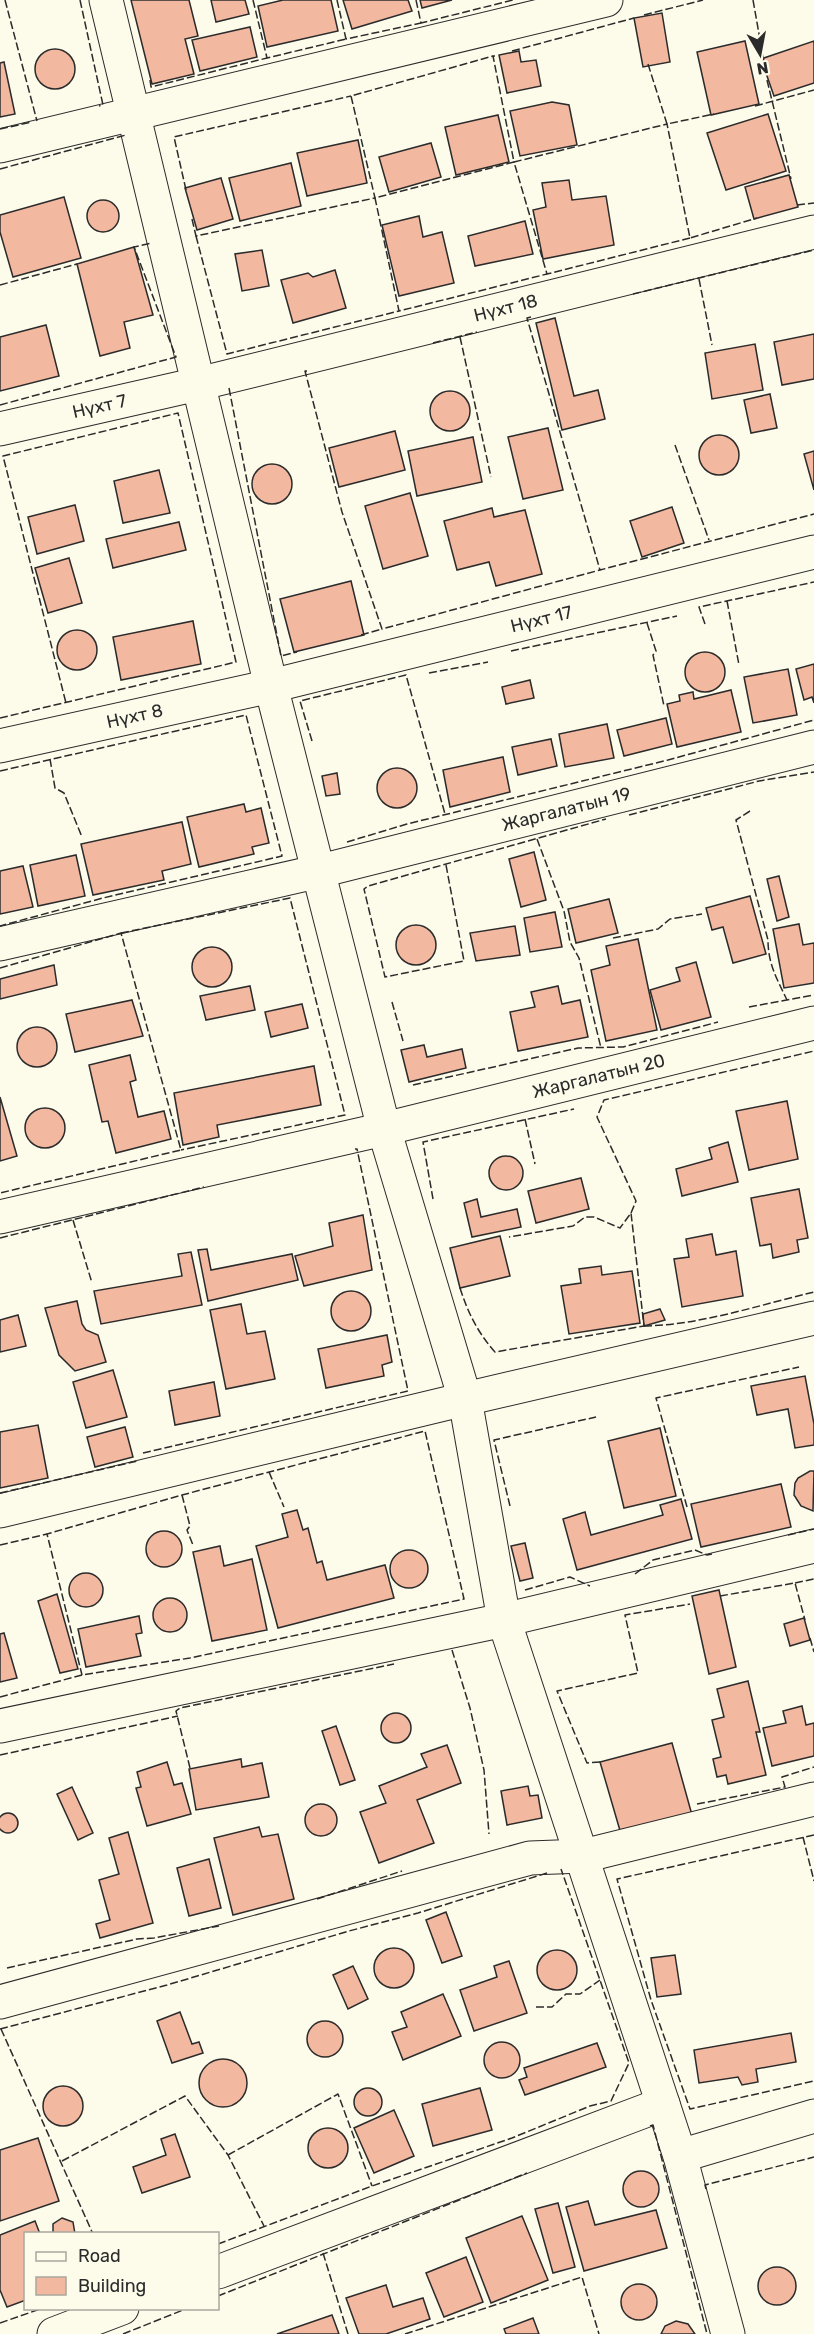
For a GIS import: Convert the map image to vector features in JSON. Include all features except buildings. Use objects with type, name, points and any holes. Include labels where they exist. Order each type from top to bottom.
[{"type":"street","points":[[106,0],[271,686],[384,1129],[465,1398],[504,1620],[680,2156],[728,2334]]},
{"type":"street","points":[[0,146],[606,0]]},
{"type":"street","name":"Нүхт 18","points":[[198,384],[814,232]]},
{"type":"street","name":"Нүхт 7","points":[[0,429],[198,384]]},
{"type":"street","name":"Нүхт 17","points":[[271,686],[814,552]]},
{"type":"street","name":"Нүхт 8","points":[[0,746],[271,686]]},
{"type":"street","name":"Жаргалатын 19","points":[[0,944],[320,871],[814,747]]},
{"type":"street","name":"Жаргалатын 20","points":[[0,1217],[384,1129],[814,1023]]},
{"type":"street","points":[[0,1511],[465,1398],[814,1318]]},
{"type":"street","points":[[0,1726],[504,1620],[814,1546]]},
{"type":"street","points":[[0,2002],[530,1858],[583,1856],[814,1799]]},
{"type":"street","points":[[219,2272],[663,2104]]},
{"type":"street","points":[[680,2156],[814,2116]]},
{"type":"street","points":[[54,2334],[117,2310]]},
{"type":"fence","points":[[5,0],[37,121]]},
{"type":"fence","points":[[80,0],[103,105],[99,106]]},
{"type":"fence","points":[[253,0],[267,58],[346,39]]},
{"type":"fence","points":[[337,0],[346,39],[421,23]]},
{"type":"fence","points":[[416,0],[421,23],[513,0]]},
{"type":"fence","points":[[644,15],[703,0]]},
{"type":"fence","points":[[753,0],[764,62]]},
{"type":"fence","points":[[512,51],[634,18]]},
{"type":"fence","points":[[495,56],[493,56],[514,162],[375,198],[399,311],[547,274]]},
{"type":"fence","points":[[192,219],[196,236],[375,198],[351,96],[493,56]]},
{"type":"fence","points":[[150,80],[151,87],[267,58]]},
{"type":"fence","points":[[648,64],[667,124],[714,114]]},
{"type":"fence","points":[[767,80],[791,179]]},
{"type":"fence","points":[[755,106],[814,90]]},
{"type":"fence","points":[[186,190],[174,137],[351,96]]},
{"type":"fence","points":[[0,129],[32,122]]},
{"type":"fence","points":[[690,238],[547,274],[514,162],[667,124],[690,238],[757,218]]},
{"type":"fence","points":[[0,169],[126,135]]},
{"type":"fence","points":[[797,205],[814,203]]},
{"type":"fence","points":[[196,236],[227,354],[399,311]]},
{"type":"fence","points":[[0,405],[176,357],[134,247],[152,243]]},
{"type":"fence","points":[[633,294],[814,250]]},
{"type":"fence","points":[[0,285],[77,264]]},
{"type":"fence","points":[[699,279],[712,345]]},
{"type":"fence","points":[[531,317],[527,318],[600,570],[814,514]]},
{"type":"fence","points":[[433,343],[477,332]]},
{"type":"fence","points":[[460,337],[491,477]]},
{"type":"fence","points":[[307,371],[305,371],[342,512],[382,629],[600,570]]},
{"type":"fence","points":[[229,388],[281,656],[297,652]]},
{"type":"fence","points":[[0,718],[236,662],[178,413],[3,456],[66,703]]},
{"type":"fence","points":[[675,445],[709,540]]},
{"type":"fence","points":[[705,624],[699,607],[814,582]]},
{"type":"fence","points":[[727,601],[739,665]]},
{"type":"fence","points":[[511,651],[677,616]]},
{"type":"fence","points":[[647,623],[656,651],[653,655],[664,706]]},
{"type":"fence","points":[[361,635],[382,629]]},
{"type":"fence","points":[[429,673],[488,662]]},
{"type":"fence","points":[[312,741],[300,701],[406,675],[445,814]]},
{"type":"fence","points":[[0,771],[246,715],[282,856],[103,898],[0,926]]},
{"type":"fence","points":[[347,842],[407,824],[668,760],[814,720]]},
{"type":"fence","points":[[50,759],[55,788],[64,793],[82,837]]},
{"type":"fence","points":[[629,815],[759,781],[814,772]]},
{"type":"fence","points":[[750,811],[736,820],[768,940],[771,964],[787,1000]]},
{"type":"fence","points":[[446,865],[464,961],[385,977],[364,889],[368,886],[606,819]]},
{"type":"fence","points":[[537,839],[564,911],[570,942],[579,958],[601,1048]]},
{"type":"fence","points":[[121,933],[290,898],[345,1115],[181,1150]]},
{"type":"fence","points":[[613,938],[658,929],[670,919],[702,914]]},
{"type":"fence","points":[[0,968],[121,933],[181,1150],[0,1193]]},
{"type":"fence","points":[[749,1007],[814,995]]},
{"type":"fence","points":[[392,1002],[403,1041]]},
{"type":"fence","points":[[413,1085],[578,1048],[623,1047],[718,1022]]},
{"type":"fence","points":[[631,1213],[636,1201],[597,1117],[604,1100],[814,1051]]},
{"type":"fence","points":[[433,1199],[423,1142],[574,1109]]},
{"type":"fence","points":[[525,1119],[535,1164]]},
{"type":"fence","points":[[143,1453],[408,1391],[357,1149],[355,1149]]},
{"type":"fence","points":[[0,1238],[204,1187]]},
{"type":"fence","points":[[460,1288],[474,1322],[483,1338],[495,1352],[644,1326],[631,1213],[620,1228],[594,1217],[585,1217],[573,1226],[509,1237]]},
{"type":"fence","points":[[73,1220],[92,1283]]},
{"type":"fence","points":[[644,1326],[687,1322],[730,1314],[814,1292]]},
{"type":"fence","points":[[687,1507],[656,1398],[799,1367]]},
{"type":"fence","points":[[510,1506],[494,1440],[596,1417]]},
{"type":"fence","points":[[0,1697],[82,1675],[190,1658],[464,1599],[425,1431],[182,1495],[47,1534],[82,1675]]},
{"type":"fence","points":[[0,1493],[137,1461]]},
{"type":"fence","points":[[269,1472],[284,1507]]},
{"type":"fence","points":[[182,1495],[190,1526],[187,1530],[193,1545]]},
{"type":"fence","points":[[788,1535],[814,1529]]},
{"type":"fence","points":[[0,1545],[47,1534]]},
{"type":"fence","points":[[635,1574],[653,1560],[695,1550],[707,1555],[712,1554]]},
{"type":"fence","points":[[525,1590],[570,1577],[590,1586]]},
{"type":"fence","points":[[795,1583],[814,1579]]},
{"type":"fence","points":[[720,1596],[795,1583],[805,1620]]},
{"type":"fence","points":[[600,1762],[587,1763],[557,1691],[638,1673],[625,1615],[690,1604]]},
{"type":"fence","points":[[810,1638],[814,1652]]},
{"type":"fence","points":[[452,1650],[470,1708],[484,1770],[489,1834]]},
{"type":"fence","points":[[190,1768],[176,1711],[180,1708],[394,1664]]},
{"type":"fence","points":[[0,1755],[178,1716]]},
{"type":"fence","points":[[697,1804],[785,1787],[782,1777],[814,1767]]},
{"type":"fence","points":[[814,1835],[617,1879],[651,2000],[690,2109],[814,2081]]},
{"type":"fence","points":[[803,1837],[814,1881]]},
{"type":"fence","points":[[219,2244],[372,2186],[512,2138],[590,2106],[611,2101],[629,2063],[561,1869]]},
{"type":"fence","points":[[317,1899],[402,1871]]},
{"type":"fence","points":[[0,2029],[167,1985],[418,1913],[547,1873]]},
{"type":"fence","points":[[7,1968],[137,1939],[219,1926]]},
{"type":"fence","points":[[536,2007],[552,2007],[566,1994],[580,1994],[600,1980]]},
{"type":"fence","points":[[1,2029],[92,2232]]},
{"type":"fence","points":[[228,2155],[338,2094],[372,2186]]},
{"type":"fence","points":[[62,2161],[185,2096],[228,2155],[264,2226]]},
{"type":"fence","points":[[650,2126],[653,2125],[707,2334]]},
{"type":"fence","points":[[706,2189],[705,2185],[814,2157]]},
{"type":"fence","points":[[219,2296],[527,2173]]},
{"type":"fence","points":[[323,2253],[348,2334]]},
{"type":"fence","points":[[405,2334],[582,2277],[599,2334]]},
{"type":"fence","points":[[0,2323],[37,2310]]},
{"type":"fence","points":[[123,2334],[183,2310]]}]
